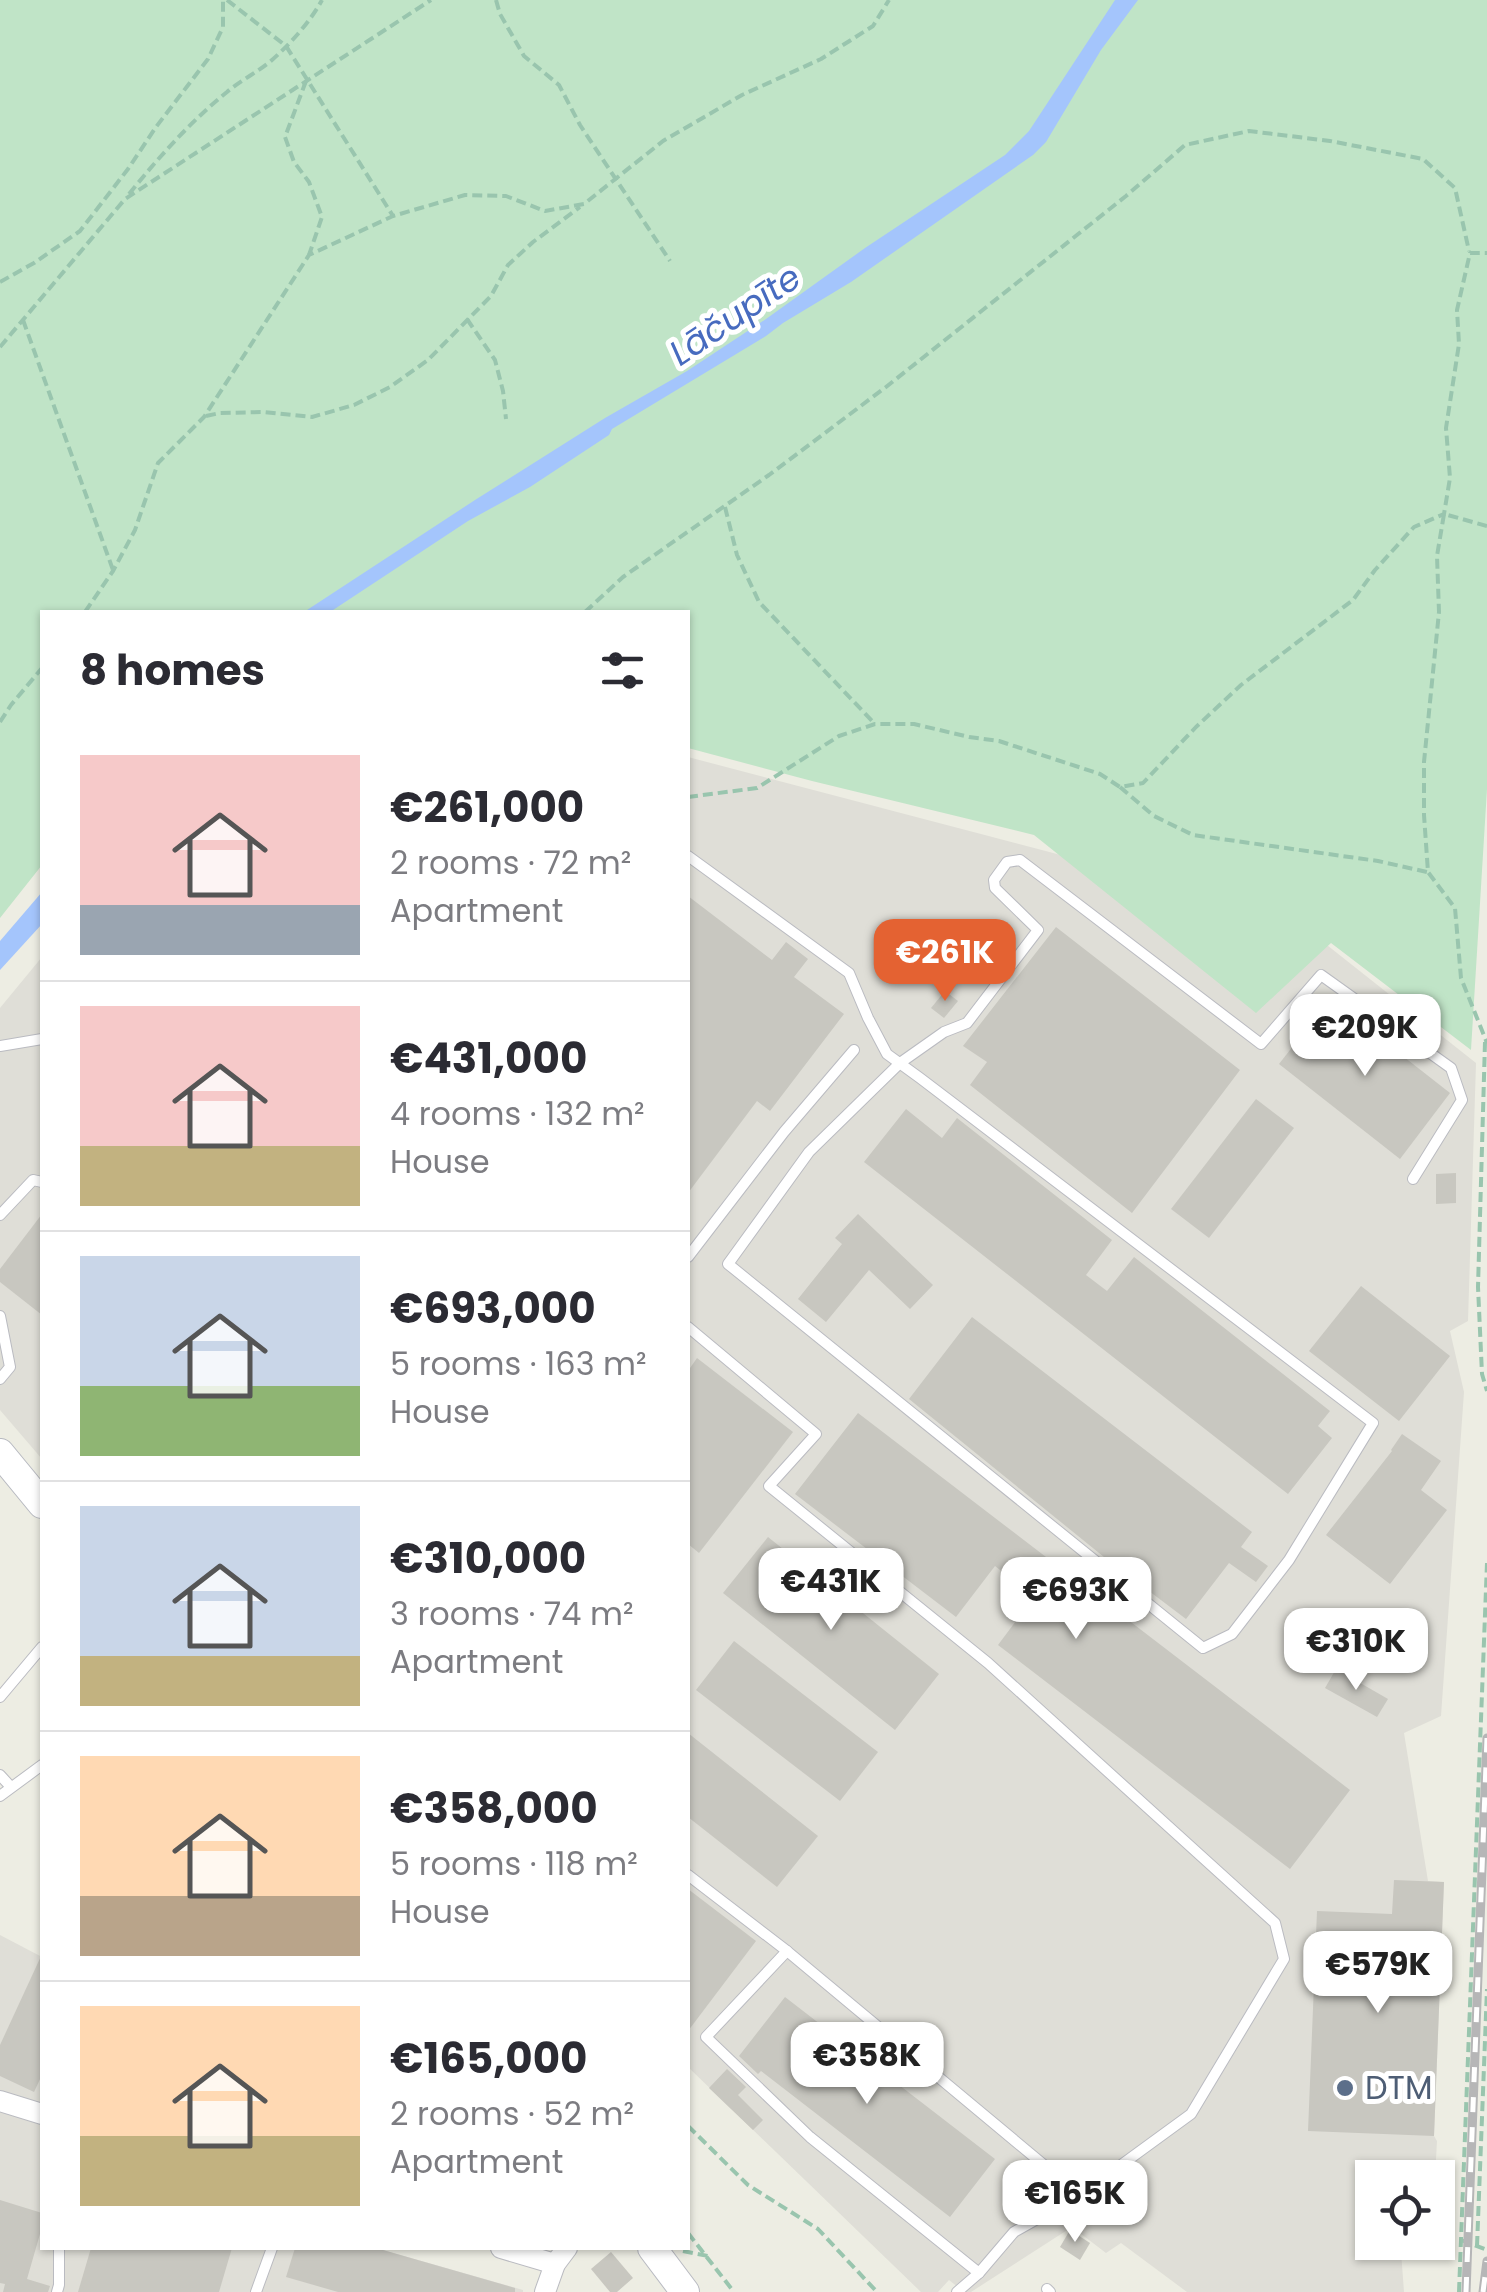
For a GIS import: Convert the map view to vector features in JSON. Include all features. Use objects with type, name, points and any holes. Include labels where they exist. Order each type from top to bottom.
[{"type":"street","points":[[0,1454],[40,1502]]},
{"type":"street","points":[[0,2102],[40,2113]]},
{"type":"street","points":[[516,2250],[561,2256],[544,2292]]},
{"type":"street","points":[[666,2250],[686,2292]]},
{"type":"lane","points":[[690,857],[850,973],[888,1054],[900,1063],[1373,1423],[1295,1551],[1232,1634],[1203,1648],[728,1264],[809,1152],[900,1063],[944,1032],[967,1023],[1038,930],[995,888],[994,880],[1007,862],[1020,860],[1261,1044],[1321,975],[1451,1068],[1462,1100],[1413,1179]]},
{"type":"lane","points":[[0,1046],[40,1039]]},
{"type":"lane","points":[[690,1254],[784,1132],[854,1050]]},
{"type":"lane","points":[[0,1215],[32,1180],[40,1182]]},
{"type":"lane","points":[[0,1316],[10,1366],[0,1379]]},
{"type":"lane","points":[[690,1328],[816,1434],[769,1486],[988,1663],[1275,1924],[1284,1960],[1191,2114],[1080,2196],[1014,2232],[957,2292]]},
{"type":"lane","points":[[0,1697],[40,1650]]},
{"type":"lane","points":[[0,1796],[40,1766]]},
{"type":"lane","points":[[0,1775],[10,1786]]},
{"type":"lane","points":[[690,1878],[788,1951],[1080,2196]]},
{"type":"lane","points":[[788,1951],[706,2038],[810,2137],[979,2273]]},
{"type":"lane","points":[[57,2292],[59,2250]]},
{"type":"lane","points":[[256,2292],[271,2250]]},
{"type":"path","points":[[225,0],[286,46],[392,216]]},
{"type":"path","points":[[0,282],[80,231],[92,216],[208,59],[223,27],[225,0]]},
{"type":"path","points":[[0,347],[171,142],[228,90],[271,61],[313,16],[322,0]]},
{"type":"path","points":[[124,199],[431,0]]},
{"type":"path","points":[[496,0],[524,56],[559,85],[580,125],[670,261]]},
{"type":"path","points":[[204,417],[264,412],[312,417],[354,405],[390,387],[428,360],[491,296],[508,265],[615,178],[663,141],[742,95],[822,60],[873,26],[889,0]]},
{"type":"path","points":[[86,610],[114,572],[135,530],[158,463],[204,417],[309,255],[322,217],[285,137],[306,80]]},
{"type":"path","points":[[587,610],[623,577],[886,387],[1184,146],[1248,131],[1423,159],[1455,188],[1470,253],[1458,310],[1459,344],[1446,428],[1450,478],[1438,556],[1439,612],[1424,762],[1424,815],[1428,872],[1455,908],[1462,978],[1486,1040],[1478,1287],[1482,1374],[1487,1391]]},
{"type":"path","points":[[309,255],[392,216],[465,195],[506,196],[545,211],[584,204]]},
{"type":"path","points":[[1470,253],[1487,253]]},
{"type":"path","points":[[467,319],[494,360],[506,419]]},
{"type":"path","points":[[24,320],[114,572]]},
{"type":"path","points":[[724,506],[737,555],[758,602],[875,724]]},
{"type":"path","points":[[1120,787],[1143,783],[1241,685],[1353,600],[1414,527],[1444,514],[1487,526]]},
{"type":"path","points":[[0,722],[40,670]]},
{"type":"path","points":[[690,797],[756,788],[839,736],[875,724],[914,724],[999,741],[1100,774],[1154,816],[1192,835],[1428,872]]},
{"type":"path","points":[[1459,2292],[1487,1563]]},
{"type":"path","points":[[1477,2246],[1487,1989]]},
{"type":"path","points":[[690,2128],[748,2184],[818,2229],[877,2292]]},
{"type":"path","points":[[690,2236],[734,2292]]},
{"type":"path","points":[[1461,2240],[1487,2250]]},
{"type":"path","points":[[672,2250],[708,2256]]},
{"type":"shaded area","points":[[690,758],[1289,915],[1476,1063],[1468,1321],[1450,1331],[1464,1392],[1441,1716],[1404,1733],[1428,1881],[1444,1882],[1436,2160],[1355,2160],[1355,2260],[1402,2260],[1404,2292],[1187,2292],[1121,2243],[1106,2253],[1072,2227],[971,2292],[964,2292],[949,2280],[938,2292],[921,2292],[690,2069]]},
{"type":"shaded area","points":[[40,959],[40,1457],[0,1410],[0,1008]]},
{"type":"shaded area","points":[[0,1935],[40,1956],[40,2250],[383,2250],[523,2290],[523,2292],[0,2292]]},
{"type":"green space","points":[[0,0],[1487,0],[1487,789],[1471,1050],[1331,943],[1256,1013],[1034,835],[690,749],[690,610],[40,610],[40,868],[0,918]]},
{"type":"water","name":"Lāčupīte","points":[[1115,0],[1138,0],[1101,50],[1046,142],[1033,155],[851,282],[612,429],[609,435],[530,487],[468,521],[333,610],[307,610],[766,319],[1005,155],[1029,131]]},
{"type":"water","points":[[40,894],[40,926],[0,970],[0,941]]},
{"type":"building","points":[[690,898],[772,960],[786,942],[808,959],[794,977],[844,1014],[770,1111],[757,1101],[690,1190]]},
{"type":"building","points":[[1056,927],[1240,1070],[1132,1213],[970,1085],[987,1062],[963,1046]]},
{"type":"building","points":[[945,991],[958,1001],[944,1018],[931,1008]]},
{"type":"building","points":[[1330,999],[1450,1093],[1400,1159],[1279,1064]]},
{"type":"building","points":[[1256,1099],[1294,1128],[1209,1238],[1171,1209]]},
{"type":"building","points":[[906,1109],[942,1138],[957,1118],[1112,1240],[1086,1275],[1107,1291],[1134,1257],[1330,1411],[1318,1426],[1332,1438],[1288,1494],[864,1162]]},
{"type":"building","points":[[1456,1173],[1456,1203],[1436,1204],[1436,1174]]},
{"type":"building","points":[[858,1214],[933,1285],[910,1309],[869,1270],[826,1322],[798,1299],[842,1244],[835,1238]]},
{"type":"building","points":[[40,1217],[40,1313],[0,1282],[0,1269]]},
{"type":"building","points":[[1361,1286],[1450,1356],[1399,1421],[1309,1351]]},
{"type":"building","points":[[972,1317],[1252,1532],[1241,1547],[1268,1566],[1256,1582],[1229,1563],[1186,1619],[909,1399]]},
{"type":"building","points":[[697,1358],[793,1432],[699,1553],[690,1546],[690,1368]]},
{"type":"building","points":[[858,1413],[1350,1790],[1290,1869],[998,1645],[1034,1597],[995,1566],[956,1617],[795,1494]]},
{"type":"building","points":[[1402,1434],[1441,1461],[1421,1490],[1447,1510],[1390,1584],[1326,1535]]},
{"type":"building","points":[[768,1537],[939,1674],[895,1730],[723,1593]]},
{"type":"building","points":[[734,1641],[878,1752],[840,1801],[696,1690]]},
{"type":"building","points":[[1336,1669],[1388,1699],[1377,1717],[1325,1688]]},
{"type":"building","points":[[690,1735],[818,1836],[777,1887],[690,1819]]},
{"type":"building","points":[[1394,1880],[1444,1882],[1434,2136],[1308,2131],[1317,1911],[1392,1914]]},
{"type":"building","points":[[690,1891],[756,1941],[690,2028]]},
{"type":"building","points":[[40,1958],[40,2079],[34,2092],[0,2076],[0,2045]]},
{"type":"building","points":[[785,1997],[995,2159],[950,2217],[739,2056]]},
{"type":"building","points":[[727,2069],[746,2087],[738,2095],[763,2120],[753,2130],[709,2088]]},
{"type":"building","points":[[0,2200],[40,2212],[40,2234],[27,2279],[50,2286],[48,2292],[3,2292],[5,2284],[0,2283]]},
{"type":"building","points":[[1070,2230],[1090,2243],[1080,2260],[1060,2247]]},
{"type":"building","points":[[90,2250],[231,2250],[219,2292],[78,2292]]},
{"type":"building","points":[[294,2250],[383,2250],[515,2288],[515,2292],[338,2292],[286,2277]]},
{"type":"building","points":[[611,2252],[633,2278],[617,2292],[610,2292],[591,2269]]},
{"type":"railway","points":[[1466,2292],[1487,1738]]},
{"type":"railway","points":[[1483,2292],[1487,2261]]},
{"type":"place","name":"DTM","points":[[1345,2088]]}]
